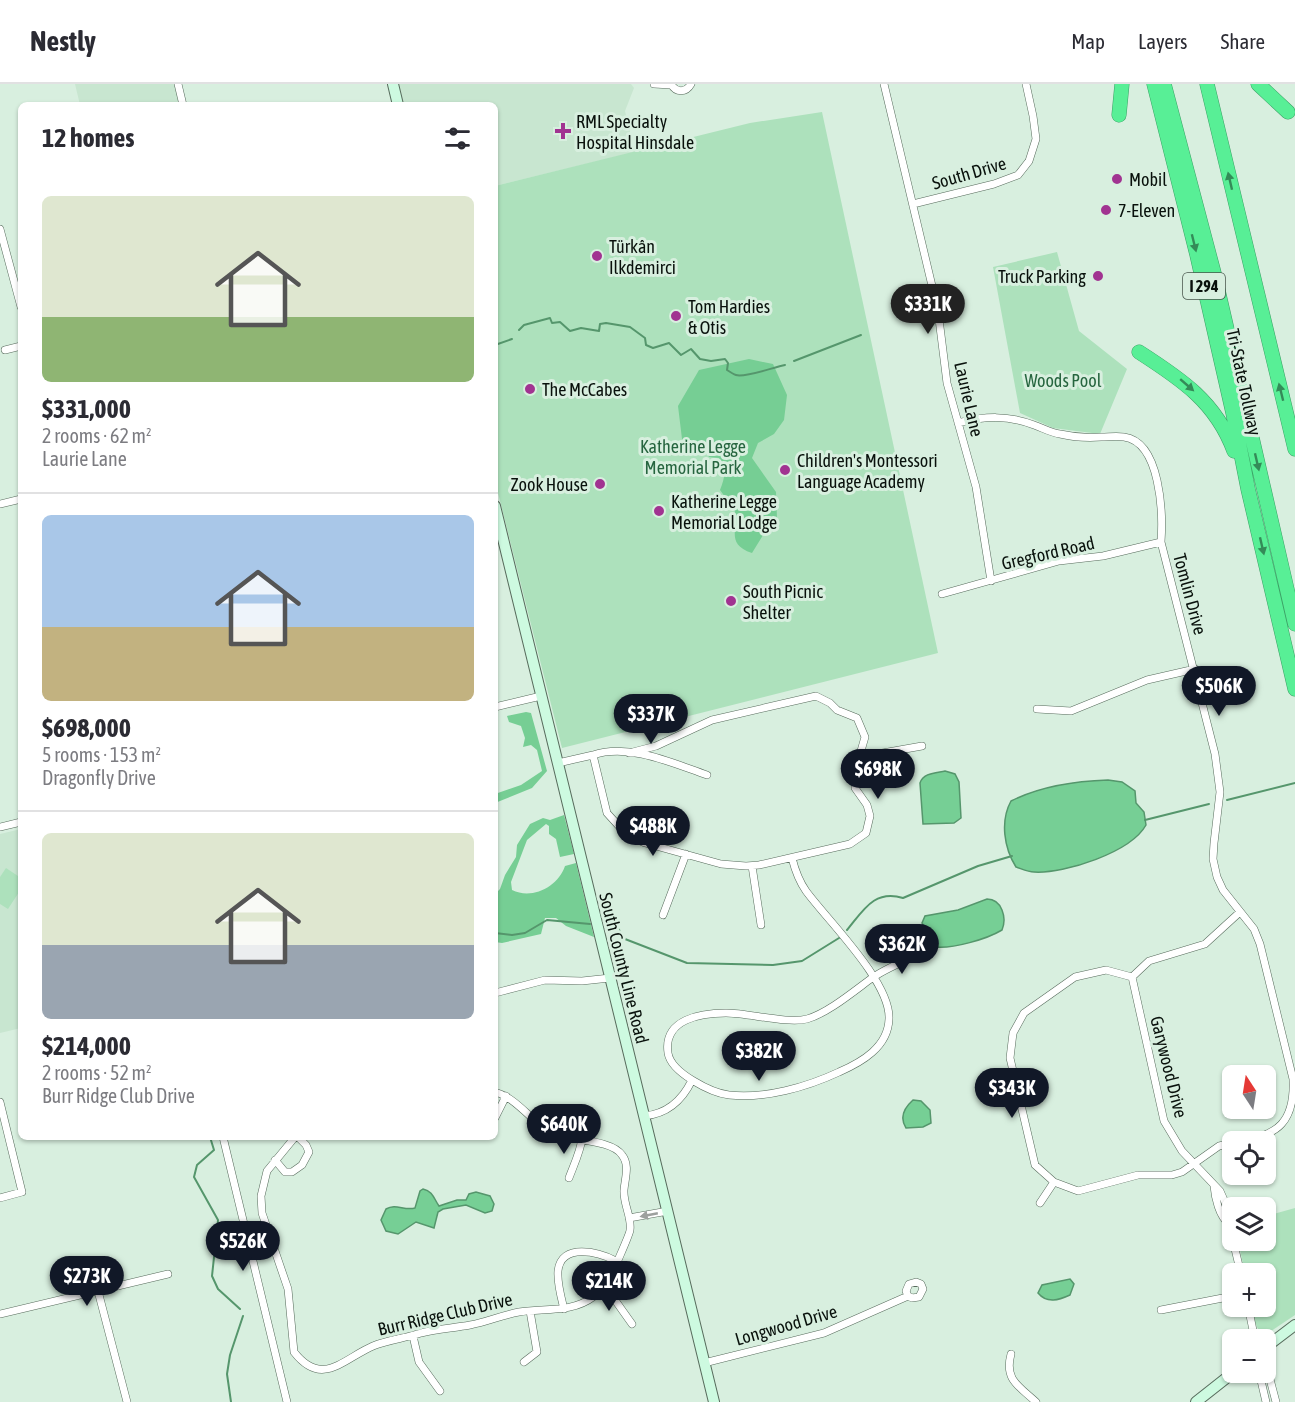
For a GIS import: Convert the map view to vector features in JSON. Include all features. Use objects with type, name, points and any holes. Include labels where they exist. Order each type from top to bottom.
[{"type":"highway","points":[[1119,115],[1122,84]]},
{"type":"highway","name":"Tri-State Tollway","points":[[1154,84],[1208,301],[1248,489],[1295,689]]},
{"type":"highway","name":"Tri-State Tollway","points":[[1164,84],[1214,273],[1295,624]]},
{"type":"highway","name":"Tri-State Tollway","points":[[1207,84],[1295,449]]},
{"type":"highway","points":[[1258,84],[1288,112]]},
{"type":"highway","points":[[1139,352],[1179,377],[1201,397],[1227,432],[1248,489]]},
{"type":"main road","points":[[393,84],[397,102]]},
{"type":"main road","name":"South County Line Road","points":[[499,543],[558,763],[714,1402]]},
{"type":"main road","points":[[1276,1339],[1295,1325]]},
{"type":"main road","points":[[1196,1402],[1222,1381]]},
{"type":"street","points":[[178,84],[182,102]]},
{"type":"street","points":[[654,84],[671,84],[677,90],[683,91],[691,84]]},
{"type":"street","name":"Laurie Lane","points":[[884,84],[938,311],[947,383],[976,487],[991,581]]},
{"type":"street","name":"South Drive","points":[[913,204],[1007,180],[1018,175],[1029,161],[1035,139],[1026,84]]},
{"type":"street","points":[[1,234],[18,294]]},
{"type":"street","points":[[5,350],[18,347]]},
{"type":"street","name":"Tomlin Drive","points":[[958,423],[980,417],[1008,417],[1058,434],[1099,438],[1126,437],[1141,444],[1148,453],[1154,471],[1163,520],[1161,542],[1215,754],[1220,792],[1214,859],[1223,890],[1254,929],[1264,956],[1294,1091],[1291,1114],[1282,1125],[1272,1131]]},
{"type":"street","points":[[0,504],[18,501]]},
{"type":"street","name":"Gregford Road","points":[[942,594],[1059,561],[1104,556],[1161,542]]},
{"type":"street","points":[[1036,709],[1071,711],[1147,680],[1195,669]]},
{"type":"street","points":[[498,706],[541,696]]},
{"type":"street","points":[[593,755],[607,813],[627,835],[645,843],[730,865],[752,866],[850,844],[866,833],[870,816],[867,805],[855,788],[856,768],[865,737],[857,718],[837,710],[830,703],[816,696],[712,720],[685,730],[656,746],[628,753]]},
{"type":"street","points":[[656,746],[661,760]]},
{"type":"street","points":[[860,757],[922,746]]},
{"type":"street","points":[[558,763],[607,751],[661,760],[708,775]]},
{"type":"street","points":[[0,827],[18,823]]},
{"type":"street","points":[[663,915],[686,854]]},
{"type":"street","points":[[792,858],[796,874],[806,891],[831,920],[873,977],[890,1016],[883,1041],[873,1053],[850,1068],[807,1084],[751,1095],[728,1095],[710,1090],[692,1080],[672,1063],[668,1054],[669,1038],[675,1028],[690,1018],[709,1013],[731,1013],[781,1019],[807,1019],[838,1003],[873,977],[892,966],[921,954]]},
{"type":"street","points":[[752,866],[760,925]]},
{"type":"street","points":[[1222,1145],[1182,1173],[1138,1175],[1078,1191],[1054,1182],[1035,1165],[1010,1058],[1014,1033],[1024,1013],[1075,977],[1106,970],[1134,974],[1149,962],[1204,944],[1240,912]]},
{"type":"street","name":"Garywood Drive","points":[[1134,974],[1164,1121],[1173,1138],[1214,1186],[1223,1220],[1229,1224],[1238,1263]]},
{"type":"street","points":[[498,992],[545,980],[582,981],[610,978]]},
{"type":"street","points":[[644,1116],[660,1114],[672,1107],[684,1094],[692,1080]]},
{"type":"street","name":"Burr Ridge Club Drive","points":[[294,1140],[267,1171],[262,1188],[262,1213],[287,1282],[294,1352],[308,1365],[319,1370],[328,1370],[382,1343],[472,1325],[510,1314],[564,1309],[592,1298],[610,1278],[630,1232],[624,1193],[626,1161],[613,1147],[558,1135],[547,1130],[506,1096],[498,1093]]},
{"type":"street","points":[[498,1112],[506,1096]]},
{"type":"street","points":[[0,1102],[22,1192],[0,1198]]},
{"type":"street","points":[[547,1130],[557,1117],[565,1115],[576,1117],[582,1124],[584,1134],[570,1178]]},
{"type":"street","points":[[224,1140],[287,1402]]},
{"type":"street","name":"Burr Ridge Club Drive","points":[[275,1160],[285,1172],[292,1172],[302,1165],[309,1152],[300,1140]]},
{"type":"street","points":[[1040,1203],[1054,1182]]},
{"type":"street","points":[[629,1218],[668,1211]]},
{"type":"street","points":[[564,1309],[558,1278],[560,1262],[572,1254],[589,1251],[603,1254],[616,1261]]},
{"type":"street","points":[[0,1314],[168,1274]]},
{"type":"street","points":[[604,1286],[632,1324]]},
{"type":"street","points":[[98,1291],[127,1402]]},
{"type":"street","name":"Longwood Drive","points":[[704,1363],[824,1333],[908,1296]]},
{"type":"street","points":[[1161,1310],[1222,1298]]},
{"type":"street","points":[[524,1362],[537,1352],[530,1311]]},
{"type":"street","points":[[412,1336],[419,1362],[440,1391]]},
{"type":"street","points":[[1011,1354],[1008,1370],[1010,1376],[1036,1402]]},
{"type":"street","points":[[1262,1383],[1266,1402]]},
{"type":"street","points":[[1271,1383],[1276,1402]]},
{"type":"shaded area","points":[[75,84],[177,84],[181,102],[79,102]]},
{"type":"shaded area","name":"RML Specialty Hospital Hinsdale","points":[[397,84],[631,84],[634,88],[625,111],[635,152],[498,185],[498,102],[401,102]]},
{"type":"shaded area","points":[[749,359],[773,364],[787,395],[784,420],[774,434],[758,443],[752,458],[776,492],[777,518],[769,521],[768,527],[752,553],[743,549],[735,539],[736,515],[720,490],[724,474],[722,462],[719,458],[709,457],[705,450],[682,439],[678,406],[699,370]]},
{"type":"shaded area","points":[[531,713],[547,771],[532,788],[498,802],[498,793],[521,785],[542,771],[537,750],[531,745],[523,747],[525,738],[521,726],[509,722],[507,716]]},
{"type":"shaded area","points":[[945,771],[955,774],[959,782],[961,818],[954,823],[923,824],[920,783],[927,775]]},
{"type":"shaded area","points":[[1108,780],[1122,782],[1135,791],[1136,803],[1144,812],[1146,825],[1138,835],[1112,852],[1079,865],[1047,872],[1032,872],[1016,867],[1006,843],[1005,834],[1005,817],[1011,801],[1058,785]]},
{"type":"shaded area","points":[[564,815],[574,854],[560,857],[556,839],[549,834],[549,826],[546,824],[527,840],[511,882],[512,890],[528,893],[543,890],[557,880],[565,866],[576,863],[594,937],[566,926],[556,918],[545,918],[541,934],[498,942],[498,891],[516,857],[517,845],[530,824],[543,818],[550,820]]},
{"type":"shaded area","points":[[18,830],[18,1029],[0,1033],[0,834]]},
{"type":"shaded area","points":[[987,899],[996,902],[1002,910],[1004,920],[1002,930],[970,943],[935,947],[922,923],[925,916],[958,910]]},
{"type":"shaded area","points":[[913,1100],[921,1101],[930,1110],[931,1123],[923,1127],[906,1128],[903,1120],[904,1113]]},
{"type":"shaded area","points":[[423,1189],[431,1193],[439,1206],[457,1200],[466,1200],[469,1194],[476,1192],[490,1196],[494,1204],[492,1211],[485,1213],[466,1205],[443,1209],[438,1212],[434,1228],[416,1222],[398,1234],[386,1231],[381,1220],[386,1209],[390,1207],[415,1208],[420,1191]]},
{"type":"shaded area","points":[[1070,1279],[1074,1284],[1070,1295],[1049,1300],[1038,1293],[1042,1285]]},
{"type":"green space","name":"Katherine Legge Memorial Park","points":[[822,112],[938,653],[562,748],[498,493],[498,185],[750,123]]},
{"type":"green space","name":"Woods Pool","points":[[1057,252],[1079,331],[1127,369],[1100,434],[1053,428],[1020,413],[993,267]]},
{"type":"green space","points":[[6,868],[18,876],[18,894],[8,909],[0,904],[0,877]]},
{"type":"green space","points":[[1295,1208],[1295,1315],[1274,1329],[1259,1329],[1254,1317],[1276,1317],[1276,1263],[1243,1263],[1240,1251],[1276,1251],[1276,1213]]},
{"type":"waterway","points":[[519,330],[524,325],[550,318],[552,323],[560,322],[570,331],[581,328],[599,331],[600,324],[606,323],[630,327],[645,338],[646,345],[653,348],[669,343],[681,355],[691,349],[700,359],[711,361],[725,359],[728,363],[727,370],[740,376],[785,365]]},
{"type":"waterway","points":[[794,361],[861,335]]},
{"type":"waterway","points":[[498,344],[512,339]]},
{"type":"waterway","points":[[1227,800],[1295,783]]},
{"type":"waterway","points":[[1145,820],[1209,804]]},
{"type":"waterway","points":[[847,930],[864,909],[877,899],[893,896],[903,898],[978,866],[1012,856]]},
{"type":"waterway","points":[[498,933],[512,935],[525,933],[547,920],[590,924]]},
{"type":"waterway","points":[[609,923],[614,922],[625,939],[687,963],[773,965],[802,961],[839,938]]},
{"type":"waterway","points":[[211,1140],[214,1150],[197,1165],[194,1177],[218,1220],[212,1276],[218,1289],[240,1309]]},
{"type":"waterway","points":[[231,1402],[227,1374],[230,1355],[243,1316]]},
{"type":"place","name":"RML Specialty Hospital Hinsdale","points":[[563,131]]},
{"type":"place","name":"Mobil","points":[[1117,179]]},
{"type":"place","name":"7-Eleven","points":[[1106,210]]},
{"type":"place","name":"Türkân Ilkdemirci","points":[[597,256]]},
{"type":"place","name":"Truck Parking","points":[[1098,276]]},
{"type":"place","name":"Tom Hardies & Otis","points":[[676,316]]},
{"type":"place","name":"The McCabes","points":[[530,389]]},
{"type":"place","name":"Children's Montessori Language Academy","points":[[785,470]]},
{"type":"place","name":"Zook House","points":[[600,484]]},
{"type":"place","name":"Katherine Legge Memorial Lodge","points":[[659,511]]},
{"type":"place","name":"South Picnic Shelter","points":[[731,601]]}]
